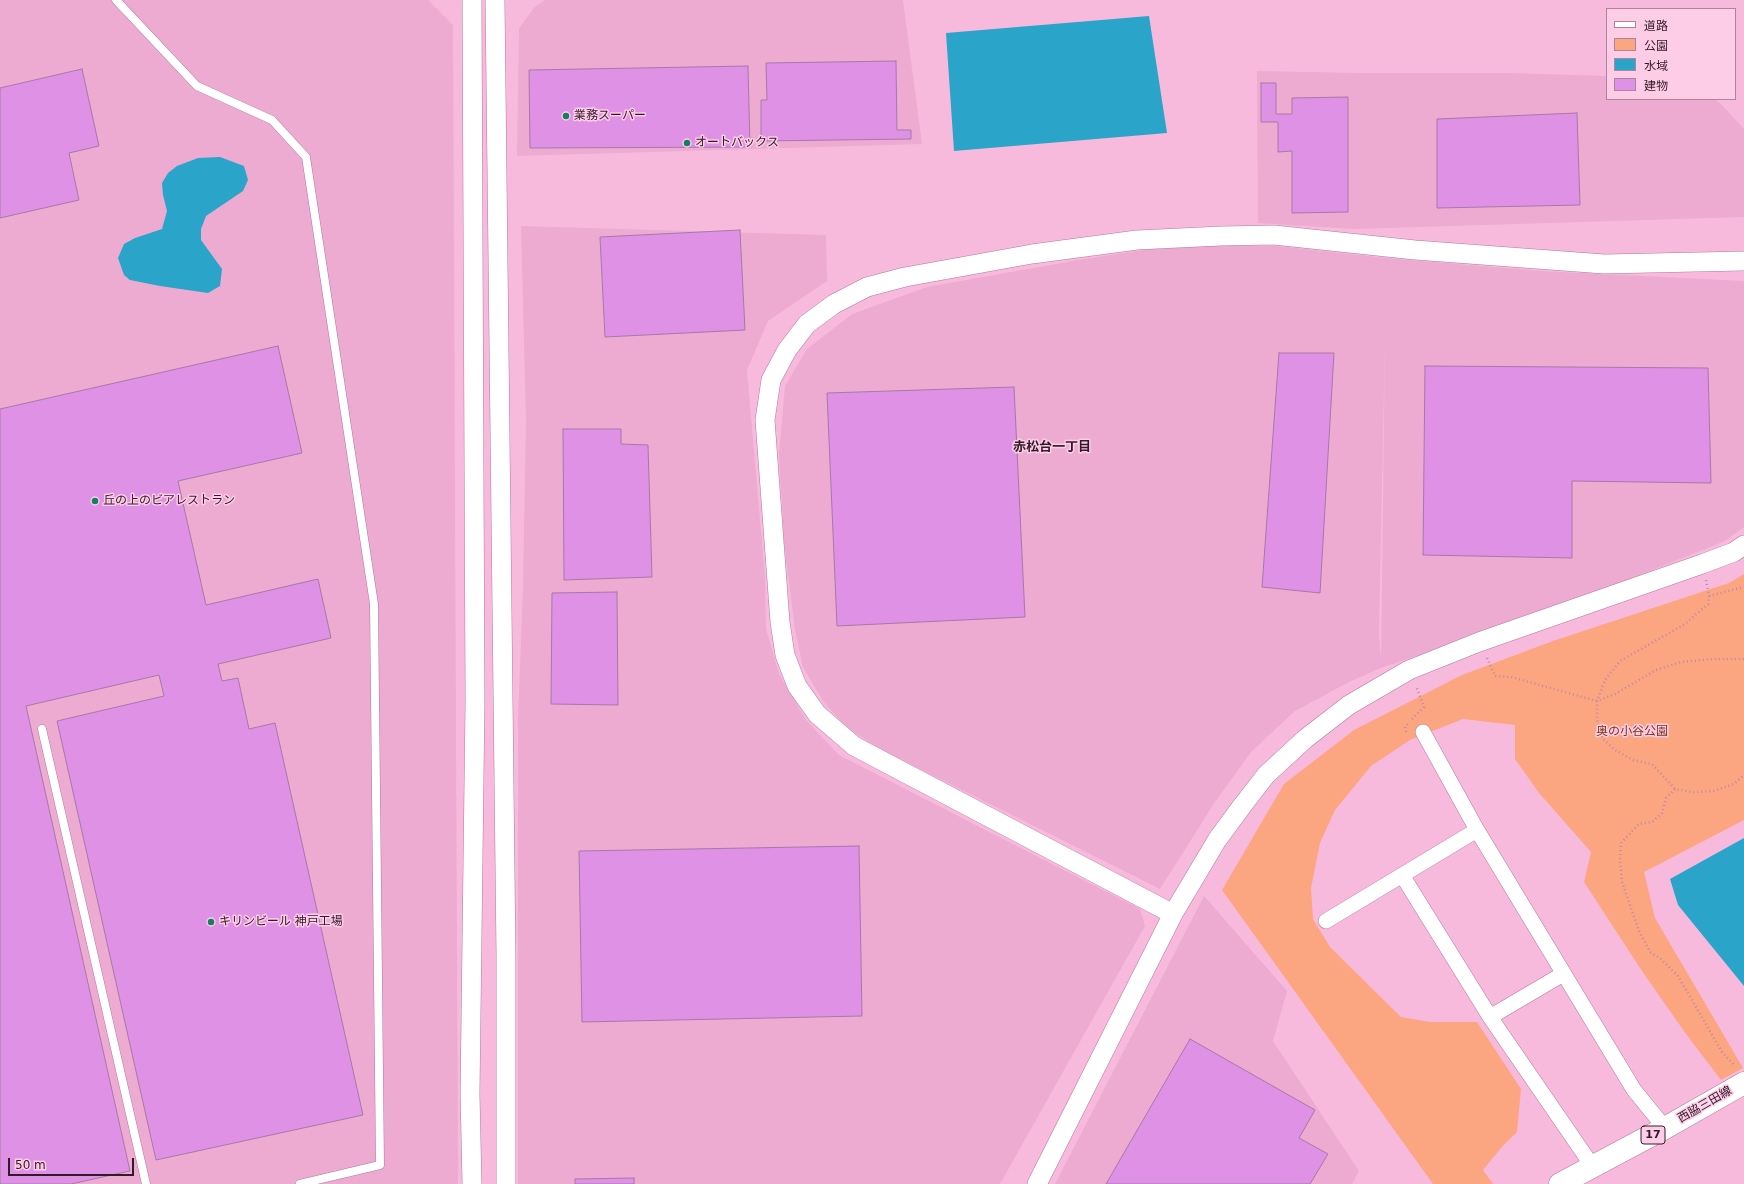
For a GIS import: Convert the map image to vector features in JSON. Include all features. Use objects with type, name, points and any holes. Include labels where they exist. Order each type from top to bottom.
[{"type":"main road","name":"西脇三田線","points":[[1560,1184],[1665,1128],[1744,1083]]},
{"type":"street","points":[[472,0],[475,694],[470,1094],[472,1184]]},
{"type":"street","points":[[495,0],[506,932],[506,1184]]},
{"type":"street","points":[[1173,914],[854,746],[817,714],[797,686],[785,655],[780,622],[765,420],[771,380],[787,350],[807,324],[834,304],[868,287],[905,277],[1032,254],[1137,240],[1274,235],[1415,250],[1604,264],[1744,261]]},
{"type":"street","points":[[1037,1184],[1173,914],[1217,840],[1266,776],[1305,739],[1343,710],[1409,670],[1479,642],[1702,564],[1734,552],[1744,545]]},
{"type":"street","points":[[1423,732],[1477,830],[1563,974],[1634,1090],[1665,1128]]},
{"type":"street","points":[[1326,921],[1477,830]]},
{"type":"street","points":[[1402,875],[1490,1017],[1593,1167]]},
{"type":"street","points":[[1490,1017],[1563,974]]},
{"type":"lane","points":[[116,0],[197,86],[272,120],[306,158],[374,604],[380,1165],[300,1184]]},
{"type":"lane","points":[[42,729],[146,1184]]},
{"type":"path","points":[[1702,564],[1709,596],[1708,604],[1685,624],[1620,660],[1605,680],[1597,701],[1597,720],[1603,739],[1615,750],[1633,760],[1652,764],[1675,789],[1692,792],[1714,791],[1734,784],[1744,775]]},
{"type":"path","points":[[1709,596],[1744,587]]},
{"type":"path","points":[[1479,642],[1495,676],[1511,677],[1597,701],[1615,694],[1656,670],[1681,662],[1713,659],[1744,659]]},
{"type":"path","points":[[1409,670],[1424,707],[1405,727],[1407,734],[1423,732]]},
{"type":"path","points":[[1675,789],[1666,798],[1662,813],[1652,822],[1639,824],[1621,843],[1620,860],[1622,882],[1638,931],[1650,952],[1661,959],[1678,976],[1722,1052],[1734,1064],[1744,1083]]},
{"type":"shaded area","name":"キリンビール 神戸工場","points":[[0,0],[428,0],[453,25],[458,1184],[0,1184]]},
{"type":"shaded area","points":[[545,0],[903,0],[922,144],[517,156],[519,28],[534,8]]},
{"type":"shaded area","points":[[1257,71],[1507,73],[1606,76],[1606,100],[1716,100],[1744,129],[1744,217],[1355,229],[1258,223]]},
{"type":"shaded area","points":[[521,226],[826,235],[827,281],[768,321],[747,370],[765,578],[766,629],[779,674],[806,720],[839,755],[1140,909],[1145,926],[1000,1184],[518,1184],[518,720],[523,586],[526,420]]},
{"type":"shaded area","points":[[1170,246],[1277,246],[1386,258],[1541,271],[1744,281],[1744,527],[1725,541],[1637,576],[1485,633],[1381,668],[1349,682],[1295,711],[1251,752],[1215,802],[1160,889],[878,748],[845,726],[823,701],[803,667],[795,630],[784,542],[779,454],[785,386],[807,349],[852,314],[927,287],[1078,260]],"holes":[[[1385,336],[1381,661],[1379,634]]]},
{"type":"shaded area","points":[[1204,896],[1287,991],[1273,1041],[1359,1171],[1352,1184],[1055,1184]]},
{"type":"green space","name":"奥の小谷公園","points":[[1744,574],[1744,820],[1644,872],[1655,918],[1743,1068],[1721,1080],[1686,1034],[1642,971],[1584,882],[1591,852],[1539,793],[1515,759],[1515,725],[1463,719],[1410,740],[1371,766],[1335,810],[1320,843],[1311,888],[1313,919],[1330,947],[1401,1017],[1430,1022],[1477,1022],[1521,1089],[1517,1132],[1501,1148],[1483,1170],[1493,1184],[1433,1184],[1222,890],[1284,784],[1354,730],[1462,675],[1553,641],[1729,583]]},
{"type":"water","points":[[1149,16],[1167,133],[954,151],[946,33]]},
{"type":"water","points":[[220,157],[244,166],[248,180],[243,191],[206,216],[201,229],[201,240],[222,269],[220,286],[208,293],[130,280],[124,275],[118,258],[124,244],[135,238],[162,229],[167,211],[162,183],[168,173],[177,166],[198,158]]},
{"type":"water","points":[[1744,838],[1744,986],[1678,905],[1670,879]]},
{"type":"building","points":[[896,61],[897,130],[911,130],[911,139],[761,141],[761,100],[767,100],[766,63]]},
{"type":"building","points":[[748,66],[750,147],[530,148],[529,70]]},
{"type":"building","points":[[82,69],[99,146],[69,153],[79,200],[0,218],[0,88]]},
{"type":"building","points":[[1261,83],[1276,83],[1276,114],[1292,114],[1292,98],[1348,97],[1348,212],[1292,213],[1292,151],[1278,152],[1278,122],[1261,122]]},
{"type":"building","points":[[1577,113],[1580,205],[1437,208],[1437,119]]},
{"type":"building","points":[[740,230],[745,330],[605,337],[600,237]]},
{"type":"building","name":"キリンビール 神戸工場","points":[[278,346],[302,453],[178,481],[206,605],[318,579],[331,638],[218,664],[222,681],[238,678],[249,729],[275,723],[363,1115],[156,1160],[57,721],[164,696],[159,675],[26,706],[130,1171],[71,1184],[0,1184],[0,409]]},
{"type":"building","points":[[1279,353],[1334,353],[1320,593],[1262,587]]},
{"type":"building","points":[[1425,366],[1708,368],[1711,483],[1572,481],[1572,558],[1423,555]]},
{"type":"building","points":[[1014,387],[1025,617],[837,626],[827,393]]},
{"type":"building","points":[[563,429],[621,429],[621,444],[648,445],[652,577],[564,580]]},
{"type":"building","points":[[617,592],[618,705],[551,704],[552,593]]},
{"type":"building","points":[[859,846],[862,1016],[582,1022],[579,851]]},
{"type":"building","points":[[1190,1039],[1315,1110],[1299,1138],[1328,1154],[1310,1184],[1106,1184]]},
{"type":"building","points":[[634,1178],[634,1184],[575,1184],[575,1179]]},
{"type":"place","name":"業務スーパー","points":[[566,116]]},
{"type":"place","name":"オートバックス","points":[[687,143]]},
{"type":"place","name":"丘の上のビアレストラン","points":[[95,501]]},
{"type":"place","name":"キリンビール 神戸工場","points":[[211,922]]},
{"type":"district","name":"赤松台一丁目","points":[[1052,448]]}]
